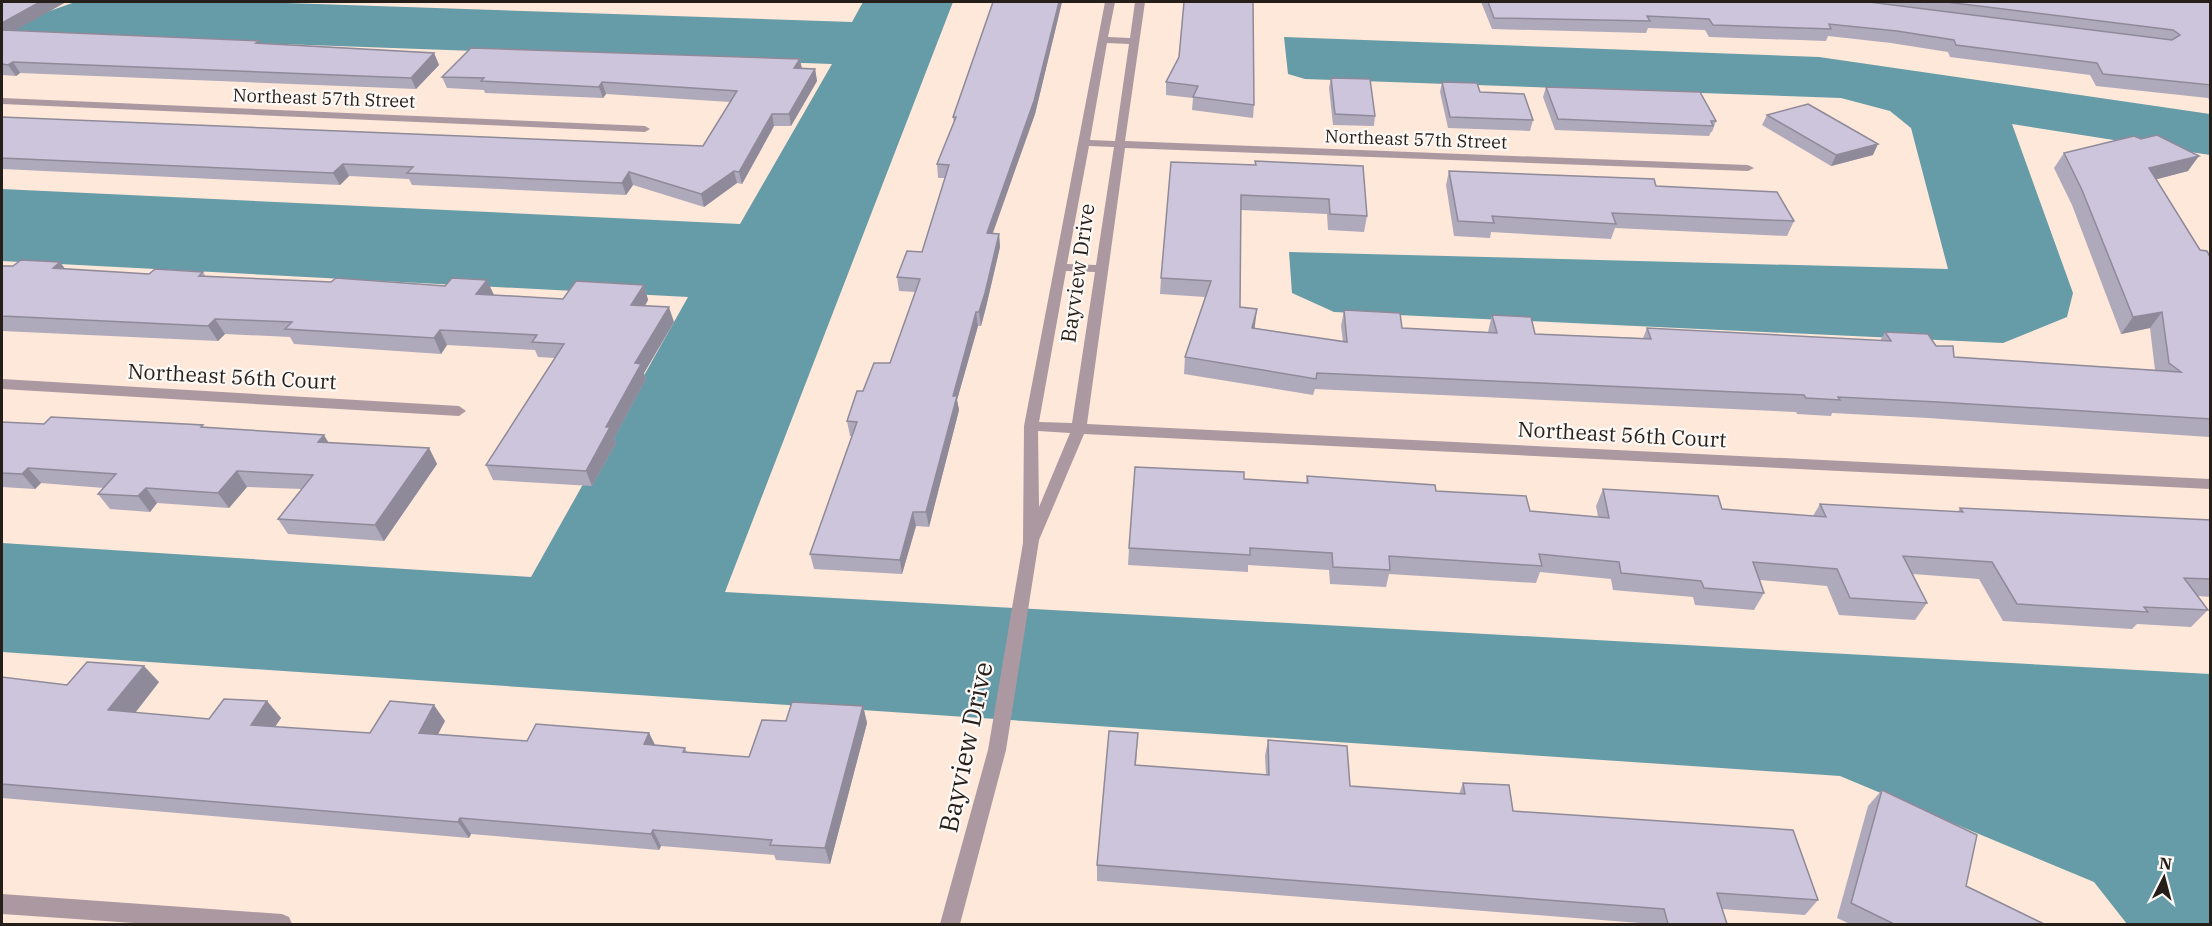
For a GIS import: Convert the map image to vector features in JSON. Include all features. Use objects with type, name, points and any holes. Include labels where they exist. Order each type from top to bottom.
[{"type":"street","name":"Bayview Drive","points":[[950,924],[997,750],[1031,543],[1031,426],[1110,2]]},
{"type":"street","name":"Bayview Drive","points":[[1031,543],[1079,428],[1140,2]]},
{"type":"street","points":[[1102,40],[1134,41]]},
{"type":"street","name":"Northeast 57th Street","points":[[2,101],[645,129]]},
{"type":"street","name":"Northeast 57th Street","points":[[1083,143],[1748,168]]},
{"type":"street","points":[[1060,267],[1101,269]]},
{"type":"street","name":"Northeast 56th Court","points":[[2,384],[459,411]]},
{"type":"street","name":"Northeast 56th Court","points":[[1031,426],[2211,484]]},
{"type":"street","points":[[2,904],[282,924]]},
{"type":"water","points":[[75,2],[257,2],[852,22],[863,2],[953,2],[725,592],[2210,674],[2210,924],[2127,924],[2094,882],[1840,776],[2,652],[2,543],[531,577],[688,297],[2,261],[2,189],[740,224],[832,64],[2,34],[2,28]]},
{"type":"water","points":[[1284,37],[1819,57],[2210,114],[2210,155],[2012,124],[2073,293],[2067,317],[2003,343],[1334,312],[1292,293],[1289,252],[1948,269],[1911,128],[1890,111],[1841,98],[1305,79],[1288,74]]},
{"type":"building","points":[[2,2],[40,2],[2,23]]},
{"type":"building","points":[[993,2],[1059,2],[1034,101],[987,233],[999,234],[985,293],[979,312],[976,312],[953,396],[957,396],[926,512],[913,512],[900,560],[810,554],[857,422],[847,421],[857,391],[863,391],[874,363],[890,363],[920,279],[897,277],[907,251],[922,252],[949,165],[937,164],[956,117],[953,117]]},
{"type":"building","points":[[1184,2],[1253,2],[1254,105],[1193,97],[1198,86],[1166,82],[1179,57]]},
{"type":"building","points":[[1488,2],[1869,2],[2172,40],[2180,35],[2173,30],[1946,2],[2211,2],[2211,85],[2103,74],[2097,63],[1956,45],[1954,40],[1897,31],[1829,24],[1831,29],[1713,25],[1709,19],[1647,16],[1650,21],[1494,18]]},
{"type":"building","points":[[2,30],[259,41],[256,43],[434,53],[411,78],[13,62],[8,65],[2,64]]},
{"type":"building","points":[[471,48],[800,59],[794,68],[815,69],[789,114],[772,114],[739,172],[734,171],[701,194],[629,172],[622,183],[407,173],[413,167],[343,164],[333,173],[2,158],[2,117],[703,146],[737,91],[602,82],[599,87],[442,77]]},
{"type":"building","points":[[1331,78],[1370,79],[1375,116],[1335,114]]},
{"type":"building","points":[[1442,82],[1477,83],[1480,92],[1524,94],[1533,120],[1450,117]]},
{"type":"building","points":[[1546,87],[1700,92],[1716,121],[1711,121],[1713,126],[1558,119]]},
{"type":"building","points":[[1808,104],[1878,144],[1836,155],[1767,115]]},
{"type":"building","points":[[2157,135],[2199,156],[2149,168],[2200,250],[2207,251],[2211,259],[2211,419],[1938,402],[1838,397],[1840,400],[1806,398],[1804,395],[1317,373],[1316,379],[1185,357],[1211,281],[1161,278],[1171,162],[1256,165],[1255,161],[1363,166],[1367,216],[1330,214],[1329,199],[1241,195],[1240,307],[1257,309],[1252,328],[1347,342],[1344,310],[1400,313],[1402,328],[1497,333],[1492,315],[1531,317],[1535,334],[1651,339],[1647,328],[1891,341],[1885,332],[1928,334],[1936,346],[1953,346],[1954,357],[2181,372],[2169,363],[2162,312],[2133,317],[2082,190],[2064,153],[2134,136],[2141,139]]},
{"type":"building","points":[[1449,171],[1654,179],[1656,186],[1777,192],[1794,221],[1612,213],[1616,224],[1492,216],[1494,223],[1458,221]]},
{"type":"building","points":[[21,260],[60,262],[53,268],[149,274],[155,269],[203,272],[199,276],[331,282],[336,278],[445,286],[452,278],[487,280],[476,294],[563,299],[576,281],[644,285],[631,305],[669,307],[635,363],[641,364],[606,427],[610,427],[586,471],[486,465],[564,344],[532,342],[537,335],[440,330],[434,338],[285,329],[292,322],[215,319],[208,326],[2,316],[2,266],[13,266]]},
{"type":"building","points":[[51,417],[203,425],[201,427],[324,435],[318,442],[429,448],[375,525],[278,519],[313,475],[237,471],[218,493],[146,488],[138,496],[98,494],[116,474],[28,468],[22,474],[2,473],[2,422],[44,424]]},
{"type":"building","points":[[1135,467],[1244,472],[1244,479],[1308,483],[1307,476],[1435,485],[1436,491],[1526,496],[1530,511],[1609,518],[1603,489],[1718,496],[1722,509],[1826,517],[1820,504],[1963,512],[1960,508],[2211,520],[2211,579],[2184,578],[2208,610],[2144,607],[2148,612],[2017,604],[1992,562],[1903,556],[1927,603],[1850,598],[1837,569],[1753,562],[1764,593],[1704,588],[1701,581],[1621,573],[1619,562],[1539,554],[1542,566],[1389,556],[1390,570],[1333,567],[1332,553],[1250,548],[1250,555],[1129,548]]},
{"type":"building","points":[[87,662],[144,666],[108,710],[209,719],[224,699],[267,701],[251,725],[370,733],[390,701],[434,705],[419,733],[527,741],[536,724],[649,733],[644,744],[685,748],[683,752],[749,757],[762,720],[786,721],[792,702],[863,706],[825,848],[770,845],[772,840],[653,830],[651,834],[460,818],[458,822],[2,784],[2,677],[67,685]]},
{"type":"building","points":[[1109,731],[1138,733],[1135,765],[1269,775],[1268,740],[1347,746],[1350,786],[1465,794],[1463,783],[1509,785],[1513,811],[1793,830],[1818,900],[1717,893],[1727,924],[1668,924],[1664,909],[1097,865]]},
{"type":"building","points":[[1882,790],[1977,835],[1966,886],[2044,924],[1894,924],[1851,903]]}]
